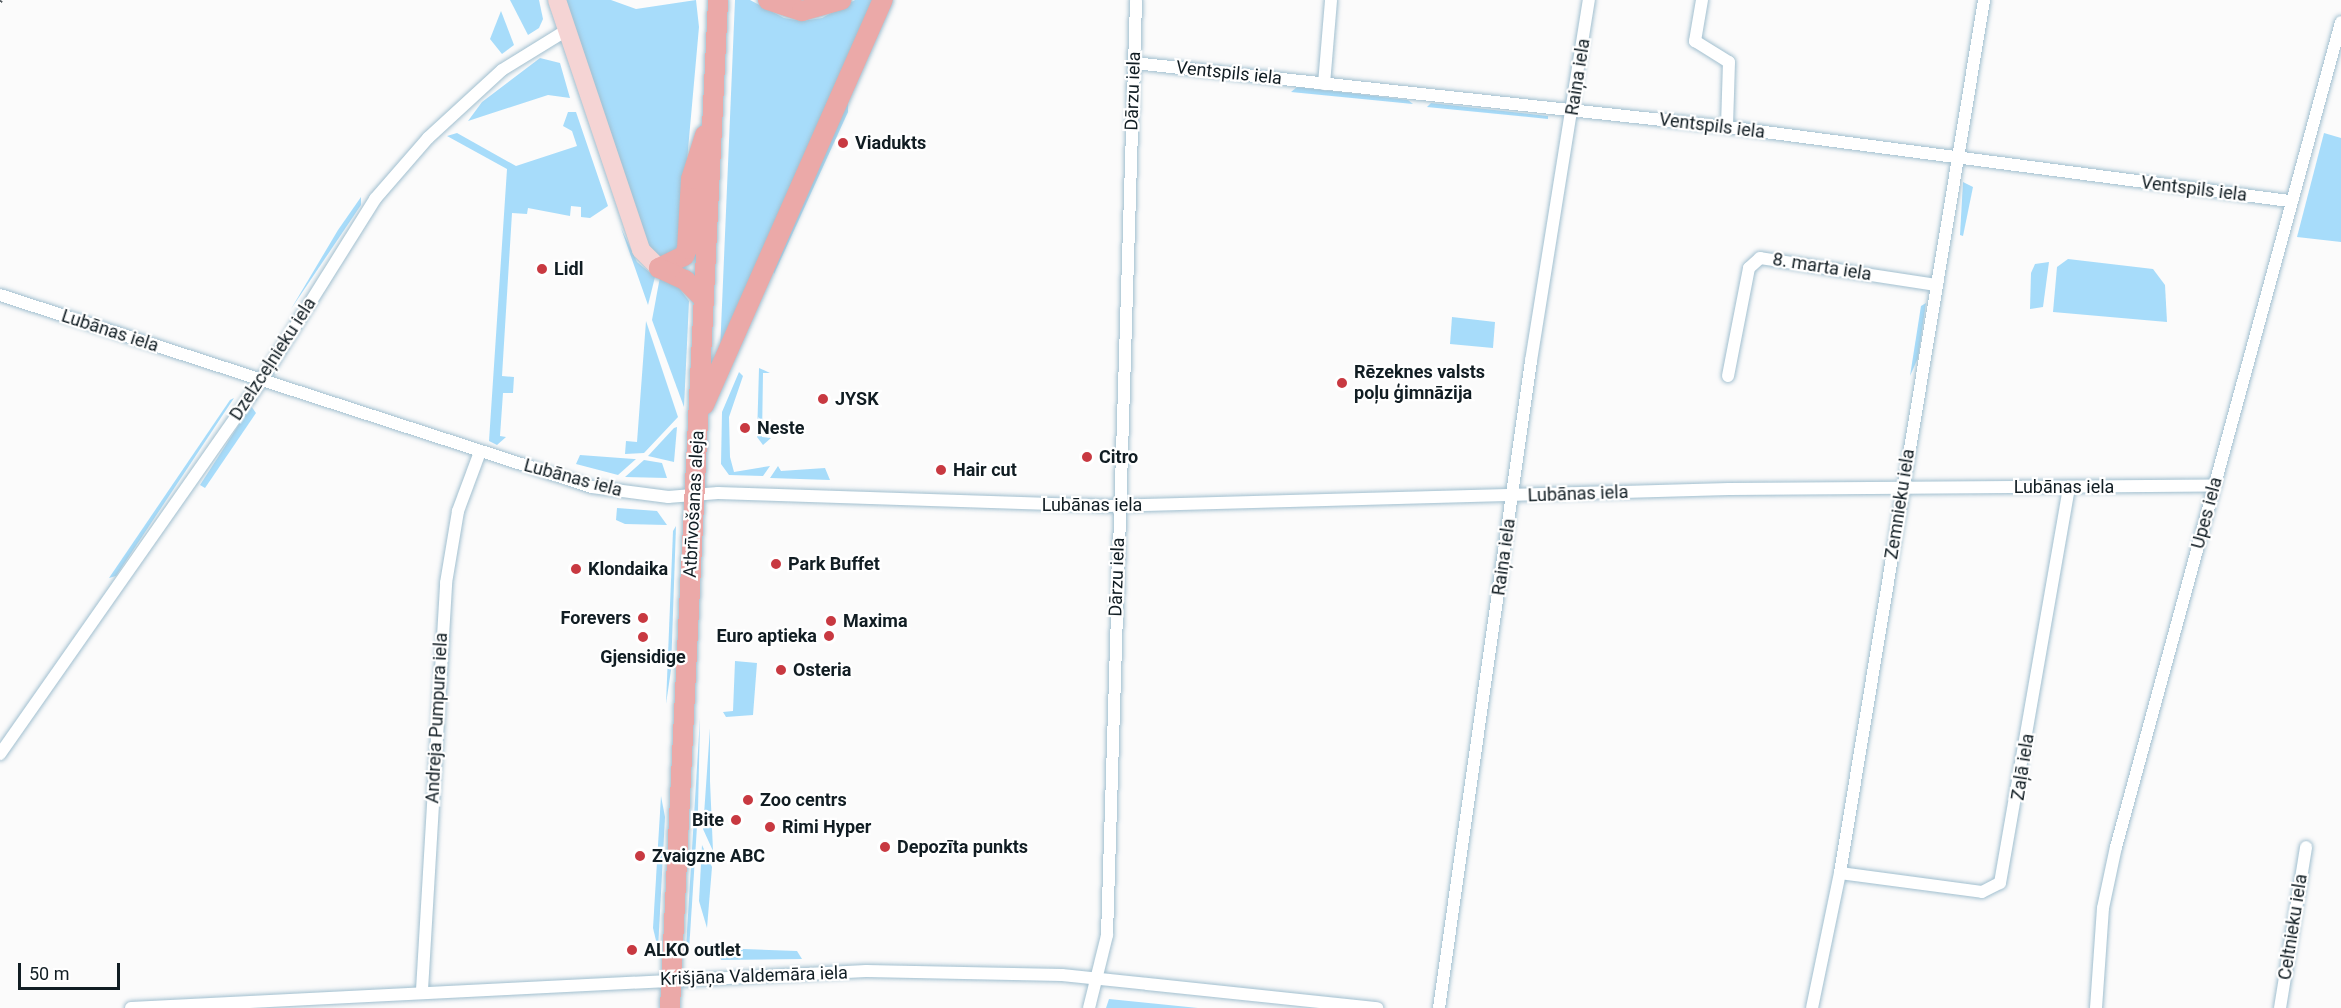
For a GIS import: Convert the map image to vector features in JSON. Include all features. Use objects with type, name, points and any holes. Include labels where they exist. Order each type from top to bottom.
[{"type":"main road","points":[[557,0],[641,250],[659,268],[685,280],[703,298]]},
{"type":"main road","name":"Atbrīvošanas aleja","points":[[670,1008],[718,0]]},
{"type":"main road","points":[[768,0],[801,11],[841,0]]},
{"type":"main road","points":[[698,419],[883,0]]},
{"type":"main road","points":[[659,268],[684,256],[687,249],[693,167],[712,113]]},
{"type":"street","name":"Dārzu iela","points":[[1089,1008],[1099,980],[1107,935],[1136,0]]},
{"type":"street","name":"Raiņa iela","points":[[1439,1008],[1513,496],[1589,0]]},
{"type":"street","points":[[1702,0],[1695,41],[1730,62],[1727,127]]},
{"type":"street","name":"Zemnieku iela","points":[[1812,1008],[1840,873],[1984,0]]},
{"type":"street","points":[[1324,84],[1336,2]]},
{"type":"street","name":"Upes iela","points":[[2096,1008],[2103,908],[2116,847],[2215,486],[2289,201],[2341,22]]},
{"type":"street","name":"Dzelzceļnieku iela","points":[[0,754],[261,381],[375,200],[428,138],[502,70],[567,30]]},
{"type":"street","name":"Ventspils iela","points":[[1134,63],[1727,127],[2289,201]]},
{"type":"street","name":"8. marta iela","points":[[1728,376],[1749,268],[1760,258],[1936,285]]},
{"type":"street","name":"Lubānas iela","points":[[0,295],[480,452],[615,492],[1120,506],[1902,488],[2215,486]]},
{"type":"street","name":"Andreja Pumpura iela","points":[[422,990],[446,583],[458,511],[480,452]]},
{"type":"street","name":"Zaļā iela","points":[[1840,873],[1982,892],[2000,883],[2069,487]]},
{"type":"street","name":"Celtnieku iela","points":[[2280,1008],[2306,847]]},
{"type":"street","name":"Krišjāņa Valdemāra iela","points":[[131,1008],[422,990],[866,971],[1099,980],[1377,1008]]},
{"type":"shaded area","points":[[510,0],[539,0],[543,19],[539,28],[528,35]]},
{"type":"shaded area","points":[[564,0],[611,0],[636,9],[696,0],[699,27],[679,250],[661,259],[649,250]]},
{"type":"shaded area","points":[[735,0],[750,0],[784,18],[802,21],[822,18],[855,0],[873,0],[720,352]]},
{"type":"shaded area","points":[[501,11],[514,45],[502,54],[490,39]]},
{"type":"shaded area","points":[[540,58],[560,63],[570,98],[548,95],[468,121],[482,102]]},
{"type":"shaded area","points":[[1297,87],[1408,100],[1413,104],[1291,92]]},
{"type":"shaded area","points":[[848,101],[848,112],[774,274],[773,270]]},
{"type":"shaded area","points":[[1431,103],[1548,116],[1548,119],[1427,107]]},
{"type":"shaded area","points":[[568,112],[576,112],[608,206],[590,218],[581,217],[581,207],[571,206],[570,216],[528,208],[527,214],[512,213],[502,376],[514,377],[513,393],[503,393],[500,436],[506,437],[497,445],[489,441],[507,169],[447,136],[457,133],[516,166],[577,146],[572,131],[563,126]]},
{"type":"shaded area","points":[[2324,133],[2341,138],[2341,242],[2297,237]]},
{"type":"shaded area","points":[[1963,182],[1973,187],[1963,236],[1960,235]]},
{"type":"shaded area","points":[[361,197],[361,205],[291,309],[338,230]]},
{"type":"shaded area","points":[[621,228],[637,262],[655,277],[648,305]]},
{"type":"shaded area","points":[[2068,259],[2153,269],[2165,285],[2167,322],[2053,312],[2057,267]]},
{"type":"shaded area","points":[[2049,262],[2043,307],[2030,309],[2031,273],[2035,264]]},
{"type":"shaded area","points":[[660,277],[673,280],[689,301],[684,407],[652,320]]},
{"type":"shaded area","points":[[1926,303],[1918,358],[1910,376],[1921,306]]},
{"type":"shaded area","points":[[1452,317],[1495,322],[1493,348],[1450,344]]},
{"type":"shaded area","points":[[646,321],[678,417],[644,453],[625,454],[626,441],[637,442]]},
{"type":"shaded area","points":[[759,368],[770,373],[763,373],[762,437],[771,438],[763,445],[757,437]]},
{"type":"shaded area","points":[[739,372],[743,376],[729,417],[730,457],[734,472],[770,466],[763,476],[729,475],[721,464],[722,412]]},
{"type":"shaded area","points":[[234,398],[116,576],[109,578],[230,400]]},
{"type":"shaded area","points":[[251,406],[256,413],[205,488],[200,485]]},
{"type":"shaded area","points":[[677,427],[674,462],[648,456],[674,428]]},
{"type":"shaded area","points":[[580,455],[636,459],[618,475],[576,464]]},
{"type":"shaded area","points":[[644,460],[662,463],[667,478],[625,477]]},
{"type":"shaded area","points":[[778,466],[781,471],[825,468],[830,480],[770,478]]},
{"type":"shaded area","points":[[617,508],[657,511],[667,525],[625,524],[616,520]]},
{"type":"shaded area","points":[[676,526],[671,670],[666,704],[673,531]]},
{"type":"shaded area","points":[[735,661],[757,663],[753,715],[726,717],[723,712],[733,711]]},
{"type":"shaded area","points":[[700,718],[698,811],[689,950],[686,948]]},
{"type":"shaded area","points":[[710,728],[710,781],[713,851],[703,829]]},
{"type":"shaded area","points":[[661,796],[665,817],[658,949],[653,928]]},
{"type":"shaded area","points":[[702,845],[712,867],[707,928],[699,901]]},
{"type":"shaded area","points":[[716,948],[797,951],[802,959],[721,960]]},
{"type":"shaded area","points":[[1109,999],[1198,1008],[1106,1008]]},
{"type":"place","name":"Viadukts","points":[[843,143]]},
{"type":"place","name":"Lidl","points":[[542,269]]},
{"type":"place","name":"Rēzeknes valsts poļu ģimnāzija","points":[[1342,383]]},
{"type":"place","name":"JYSK","points":[[823,399]]},
{"type":"place","name":"Neste","points":[[745,428]]},
{"type":"place","name":"Citro","points":[[1087,457]]},
{"type":"place","name":"Hair cut","points":[[941,470]]},
{"type":"place","name":"Park Buffet","points":[[776,564]]},
{"type":"place","name":"Klondaika","points":[[576,569]]},
{"type":"place","name":"Forevers","points":[[643,618]]},
{"type":"place","name":"Maxima","points":[[831,621]]},
{"type":"place","name":"Euro aptieka","points":[[829,636]]},
{"type":"place","name":"Gjensidige","points":[[643,637]]},
{"type":"place","name":"Osteria","points":[[781,670]]},
{"type":"place","name":"Zoo centrs","points":[[748,800]]},
{"type":"place","name":"Bite","points":[[736,820]]},
{"type":"place","name":"Rimi Hyper","points":[[770,827]]},
{"type":"place","name":"Depozīta punkts","points":[[885,847]]},
{"type":"place","name":"Zvaigzne ABC","points":[[640,856]]},
{"type":"place","name":"ALKO outlet","points":[[632,950]]}]
